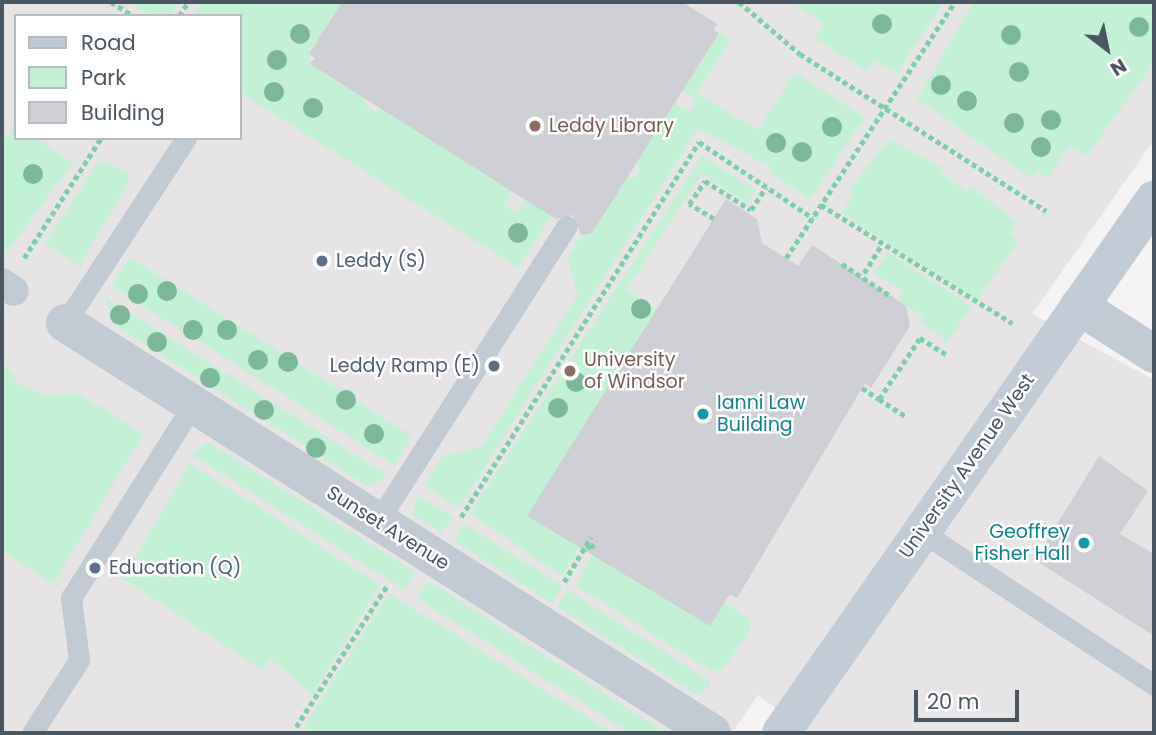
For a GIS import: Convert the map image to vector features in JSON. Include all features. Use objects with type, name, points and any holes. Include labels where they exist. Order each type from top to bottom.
[{"type":"main road","name":"University Avenue West","points":[[781,733],[1154,200]]},
{"type":"street","points":[[1079,306],[1154,354]]},
{"type":"street","name":"Sunset Avenue","points":[[65,323],[712,733]]},
{"type":"lane","points":[[65,323],[186,140]]},
{"type":"lane","points":[[378,522],[567,226]]},
{"type":"lane","points":[[32,733],[79,660],[71,598],[193,404]]},
{"type":"lane","points":[[922,533],[1154,685]]},
{"type":"path","points":[[111,2],[130,14]]},
{"type":"path","points":[[739,2],[800,54],[1046,211]]},
{"type":"path","points":[[786,258],[955,2]]},
{"type":"path","points":[[7,286],[100,140]]},
{"type":"path","points":[[461,517],[699,142],[813,218]]},
{"type":"path","points":[[714,219],[689,204],[705,181],[751,210],[766,187]]},
{"type":"path","points":[[821,205],[1012,323]]},
{"type":"path","points":[[864,273],[882,244]]},
{"type":"path","points":[[842,264],[864,273],[892,297]]},
{"type":"path","points":[[879,399],[919,338],[947,355]]},
{"type":"path","points":[[862,388],[905,416]]},
{"type":"path","points":[[564,582],[587,545],[594,539]]},
{"type":"path","points":[[296,727],[387,586]]},
{"type":"shaded area","name":"University of Windsor","points":[[2,2],[1154,2],[1154,140],[1032,314],[1154,380],[1154,733],[809,733],[758,695],[732,733],[2,733]]},
{"type":"green space","points":[[128,2],[179,2],[171,14],[147,14]]},
{"type":"green space","points":[[202,2],[342,2],[309,53],[311,65],[363,98],[369,95],[364,104],[377,113],[383,104],[514,187],[503,205],[516,214],[528,196],[551,216],[518,268],[242,94],[242,14],[194,14]]},
{"type":"green space","points":[[789,2],[936,2],[941,6],[897,73],[875,60],[867,72],[815,38],[824,24]]},
{"type":"green space","points":[[974,2],[1154,2],[1154,63],[1086,157],[1069,146],[1048,178],[1037,171],[1032,179],[917,99]]},
{"type":"green space","points":[[719,33],[730,40],[697,93],[758,130],[795,72],[865,117],[810,199],[769,172],[772,168],[698,128],[459,508],[424,486],[443,455],[481,447],[577,296],[568,256],[624,173],[634,179],[641,167],[632,161],[671,109],[668,99],[690,112],[697,100],[678,88],[686,86]]},
{"type":"green space","points":[[14,126],[14,140],[39,140],[73,163],[2,259],[2,144]]},
{"type":"green space","points":[[889,139],[943,168],[940,172],[967,191],[971,186],[1017,222],[1010,235],[1018,241],[977,300],[841,213],[854,194],[849,190]]},
{"type":"green space","points":[[702,156],[756,190],[747,203],[702,174],[627,289],[657,310],[528,516],[573,544],[588,535],[562,576],[470,514]]},
{"type":"green space","points":[[107,162],[128,174],[129,182],[79,266],[45,243],[97,164]]},
{"type":"green space","points":[[888,252],[971,307],[944,347],[943,337],[921,323],[924,318],[898,300],[903,291],[873,273]]},
{"type":"green space","points":[[130,257],[412,436],[394,465],[112,286]]},
{"type":"green space","points":[[105,297],[387,475],[369,487],[112,323]]},
{"type":"green space","points":[[2,361],[20,385],[48,396],[78,393],[143,434],[53,584],[2,551]]},
{"type":"green space","points":[[208,442],[415,572],[404,590],[191,454]]},
{"type":"green space","points":[[190,463],[380,585],[312,695],[271,659],[262,670],[123,579]]},
{"type":"green space","points":[[418,496],[454,517],[441,532],[412,515]]},
{"type":"green space","points":[[464,524],[563,586],[552,603],[454,541]]},
{"type":"green space","points":[[594,553],[710,626],[725,603],[750,619],[750,630],[722,670],[711,671],[575,585]]},
{"type":"green space","points":[[429,581],[666,733],[630,733],[416,598]]},
{"type":"green space","points":[[568,590],[710,681],[710,687],[697,695],[557,607]]},
{"type":"green space","points":[[389,593],[613,733],[313,733],[304,727]]},
{"type":"building","name":"Leddy Library","points":[[342,2],[682,2],[717,24],[713,30],[719,33],[592,233],[581,235],[573,215],[556,219],[310,64],[315,58],[309,54]]},
{"type":"building","name":"Ianni Law Building","points":[[726,199],[757,219],[762,243],[798,266],[812,245],[906,306],[910,326],[871,388],[865,383],[737,598],[730,594],[710,626],[527,516]]},
{"type":"building","name":"Geoffrey Fisher Hall","points":[[1099,456],[1148,491],[1120,534],[1154,554],[1154,636],[1035,560]]},
{"type":"place","name":"Leddy Library","points":[[535,126]]},
{"type":"place","name":"Leddy (S)","points":[[322,261]]},
{"type":"place","name":"Leddy Ramp (E)","points":[[494,366]]},
{"type":"place","name":"University of Windsor","points":[[570,371]]},
{"type":"place","name":"Ianni Law Building","points":[[703,414]]},
{"type":"place","name":"Geoffrey Fisher Hall","points":[[1084,543]]},
{"type":"place","name":"Education (Q)","points":[[95,568]]}]
